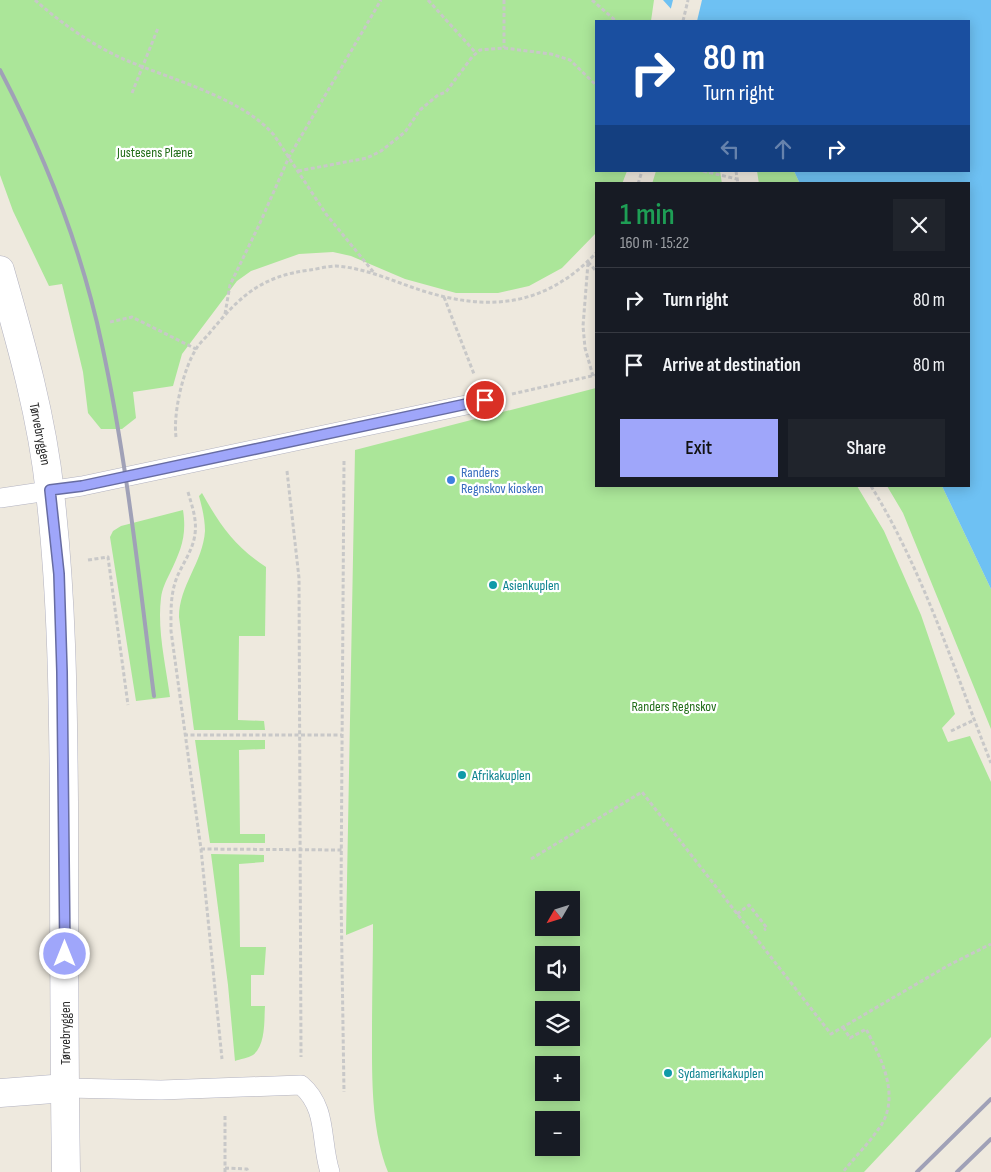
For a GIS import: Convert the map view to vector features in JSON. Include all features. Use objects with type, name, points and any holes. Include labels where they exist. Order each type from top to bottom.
[{"type":"main road","name":"Tørvebryggen","points":[[0,270],[38,419],[50,490],[57,564],[62,672],[66,1172]]},
{"type":"main road","points":[[0,1093],[66,1088]]},
{"type":"lane","points":[[0,498],[82,486],[485,400]]},
{"type":"lane","points":[[66,1088],[161,1090],[301,1085],[311,1094],[318,1108],[330,1172]]},
{"type":"path","points":[[35,0],[67,25],[128,61],[142,65],[212,95],[254,116],[265,124],[326,214],[375,275]]},
{"type":"path","points":[[225,314],[230,285],[289,157],[380,0]]},
{"type":"path","points":[[428,0],[476,53]]},
{"type":"path","points":[[504,0],[504,48]]},
{"type":"path","points":[[592,0],[615,20]]},
{"type":"path","points":[[683,20],[688,0]]},
{"type":"path","points":[[132,93],[158,28]]},
{"type":"path","points":[[298,171],[367,158],[381,151],[387,144],[405,132],[420,110],[438,95],[446,92],[480,50],[504,48],[551,54],[570,60],[595,84]]},
{"type":"path","points":[[706,172],[738,182]]},
{"type":"path","points":[[248,1172],[247,1169],[225,1170],[224,1088],[201,849],[171,631],[171,601],[177,578],[189,555],[195,535],[196,518],[180,464],[175,431],[178,402],[196,349],[225,314],[247,293],[270,279],[285,275],[335,266],[375,275],[444,298],[486,302],[515,301],[546,291],[573,275],[595,254]]},
{"type":"path","points":[[444,298],[485,400],[594,376],[585,348],[583,326],[588,262]]},
{"type":"path","points":[[588,262],[595,269]]},
{"type":"path","points":[[110,322],[132,317],[196,349]]},
{"type":"path","points":[[344,431],[342,735],[344,1102]]},
{"type":"path","points":[[284,444],[299,578],[301,1085]]},
{"type":"path","points":[[872,487],[883,505],[924,590],[991,763]]},
{"type":"path","points":[[57,564],[108,557],[128,705]]},
{"type":"path","points":[[951,731],[974,720]]},
{"type":"path","points":[[184,735],[342,735]]},
{"type":"path","points":[[531,860],[642,792],[830,1034],[949,965],[991,944]]},
{"type":"path","points":[[201,849],[342,850]]},
{"type":"path","points":[[737,914],[749,905],[766,928],[764,930]]},
{"type":"path","points":[[843,1028],[850,1038],[866,1029],[880,1056],[888,1081],[888,1108],[881,1126],[843,1172]]},
{"type":"green space","name":"Justesens Plæne","points":[[0,0],[654,0],[651,20],[595,20],[595,172],[627,172],[623,182],[595,182],[595,234],[562,268],[529,286],[498,293],[456,293],[405,279],[351,256],[333,252],[299,254],[251,271],[237,281],[182,354],[173,386],[133,392],[136,418],[122,429],[101,429],[88,413],[83,372],[62,284],[49,286],[13,211],[0,175]]},
{"type":"green space","points":[[656,172],[720,172],[722,182],[653,182]]},
{"type":"green space","points":[[757,172],[794,172],[799,182],[759,182]]},
{"type":"green space","name":"Randers Regnskov","points":[[595,388],[595,487],[858,487],[884,531],[921,615],[955,714],[942,728],[948,742],[970,736],[991,782],[991,1037],[864,1172],[388,1172],[382,1156],[375,1121],[372,1049],[373,924],[346,935],[355,450]]},
{"type":"green space","points":[[888,487],[942,487],[991,589],[991,729],[903,513]]},
{"type":"green space","points":[[202,493],[215,515],[236,543],[266,567],[265,636],[239,636],[238,720],[264,721],[265,730],[194,730],[179,617],[183,595],[203,542],[205,531],[199,496]]},
{"type":"green space","points":[[183,510],[184,535],[177,557],[163,588],[160,610],[161,635],[170,697],[136,701],[110,537],[113,531],[121,526]]},
{"type":"green space","points":[[195,740],[265,740],[265,749],[239,750],[240,834],[265,834],[265,843],[210,843]]},
{"type":"green space","points":[[211,854],[264,855],[264,862],[239,864],[240,947],[266,947],[264,975],[251,975],[251,1006],[265,1006],[264,1032],[260,1045],[253,1055],[235,1061],[228,985]]},
{"type":"water","points":[[663,0],[991,0],[991,589],[942,487],[970,487],[970,182],[799,182],[794,172],[970,172],[970,20],[681,20]]},
{"type":"pier","points":[[673,0],[702,0],[697,20],[677,20],[670,12]]},
{"type":"railway","points":[[0,70],[47,170],[73,239],[94,309],[119,432],[154,696]]},
{"type":"railway","points":[[917,1172],[991,1099]]},
{"type":"railway","points":[[957,1172],[991,1139]]},
{"type":"place","name":"Randers Regnskov kiosken","points":[[451,480]]},
{"type":"place","name":"Asienkuplen","points":[[493,585]]},
{"type":"place","name":"Afrikakuplen","points":[[462,775]]},
{"type":"place","name":"Sydamerikakuplen","points":[[668,1073]]},
{"type":"route","points":[[65,954],[59,574],[50,490],[82,486],[485,400]]}]
